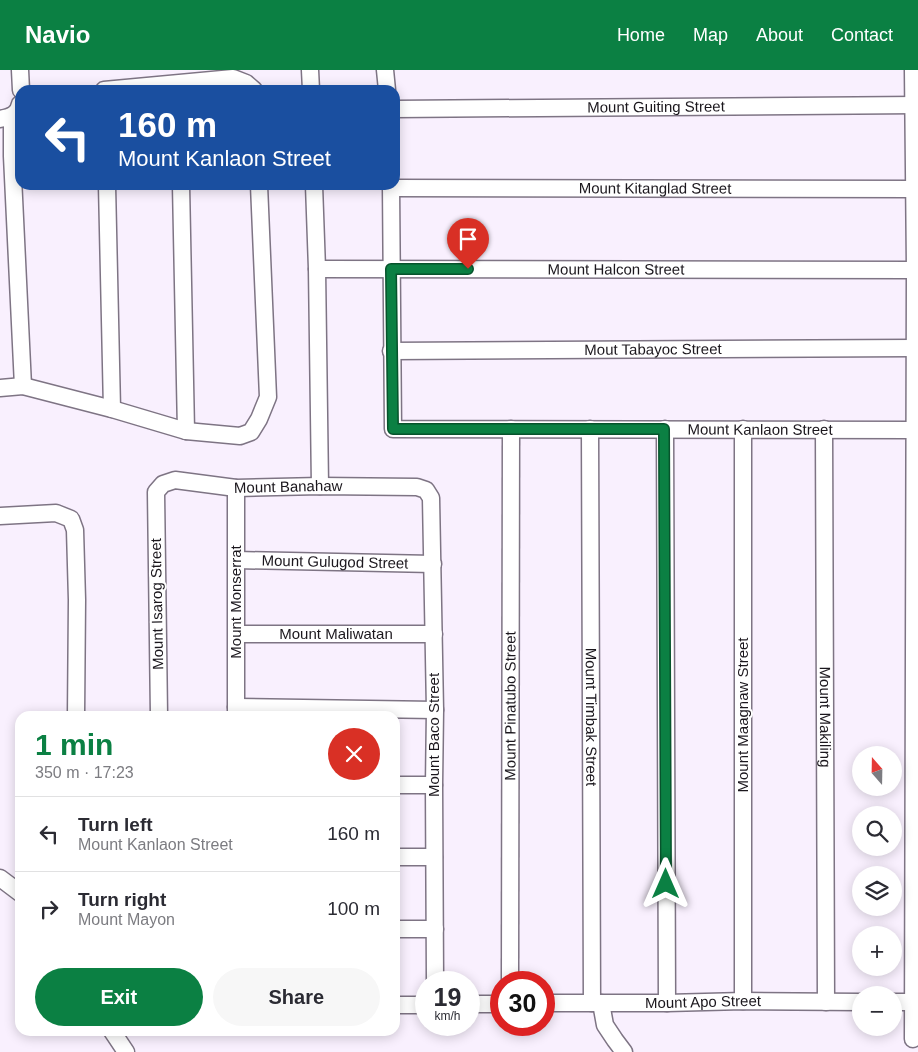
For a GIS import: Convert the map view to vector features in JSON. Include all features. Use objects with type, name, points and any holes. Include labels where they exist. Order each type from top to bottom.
[{"type":"street","points":[[20,70],[21,85]]},
{"type":"street","points":[[310,70],[310,85]]},
{"type":"street","points":[[386,70],[387,85]]},
{"type":"street","points":[[913,70],[916,105],[914,348],[916,430],[916,1002],[913,1039]]},
{"type":"street","points":[[191,85],[234,78],[248,85]]},
{"type":"street","name":"Mount Guiting Street","points":[[400,109],[916,105]]},
{"type":"street","points":[[14,111],[12,156],[23,386]]},
{"type":"street","name":"Mount Kitanglad Street","points":[[400,186],[916,189]]},
{"type":"street","points":[[108,190],[112,409]]},
{"type":"street","points":[[181,190],[186,431]]},
{"type":"street","points":[[0,388],[23,386],[112,409],[186,431],[240,436],[251,432],[259,419],[268,397],[259,190]]},
{"type":"street","points":[[314,190],[320,486]]},
{"type":"street","points":[[391,190],[391,351]]},
{"type":"street","name":"Mount Halcon Street","points":[[317,269],[915,270]]},
{"type":"street","name":"Mout Tabayoc Street","points":[[391,351],[914,348]]},
{"type":"street","name":"Mount Kanlaon Street","points":[[391,351],[393,429],[916,430]]},
{"type":"street","name":"Mount Pinatubo Street","points":[[510,971],[511,429]]},
{"type":"street","name":"Mount Timbak Street","points":[[590,429],[596,1003],[605,1025],[624,1052]]},
{"type":"street","points":[[664,429],[667,1003]]},
{"type":"street","name":"Mount Maagnaw Street","points":[[743,430],[743,1001]]},
{"type":"street","name":"Mount Makiling","points":[[824,430],[826,1002]]},
{"type":"street","name":"Mount Banahaw","points":[[156,492],[163,484],[175,480],[236,488],[320,486],[417,487],[426,490]]},
{"type":"street","name":"Mount Monserrat","points":[[236,488],[236,711]]},
{"type":"street","name":"Mount Baco Street","points":[[426,490],[432,498],[435,971]]},
{"type":"street","name":"Mount Isarog Street","points":[[156,492],[159,711]]},
{"type":"street","points":[[0,516],[56,513],[71,519],[75,530],[78,600],[76,711]]},
{"type":"street","name":"Mount Gulugod Street","points":[[237,560],[433,564]]},
{"type":"street","name":"Mount Maliwatan","points":[[237,634],[434,634]]},
{"type":"street","points":[[236,711],[434,710]]},
{"type":"street","points":[[400,785],[434,785]]},
{"type":"street","points":[[400,857],[434,857]]},
{"type":"street","points":[[0,878],[15,889]]},
{"type":"street","points":[[400,929],[435,929]]},
{"type":"street","name":"Mount Apo Street","points":[[555,1003],[852,1002]]},
{"type":"street","points":[[902,1002],[916,1002]]},
{"type":"street","points":[[400,1005],[415,1005]]},
{"type":"street","points":[[115,1036],[126,1052]]},
{"type":"route","points":[[468,269],[391,269],[393,429],[664,429],[666,884]]}]
